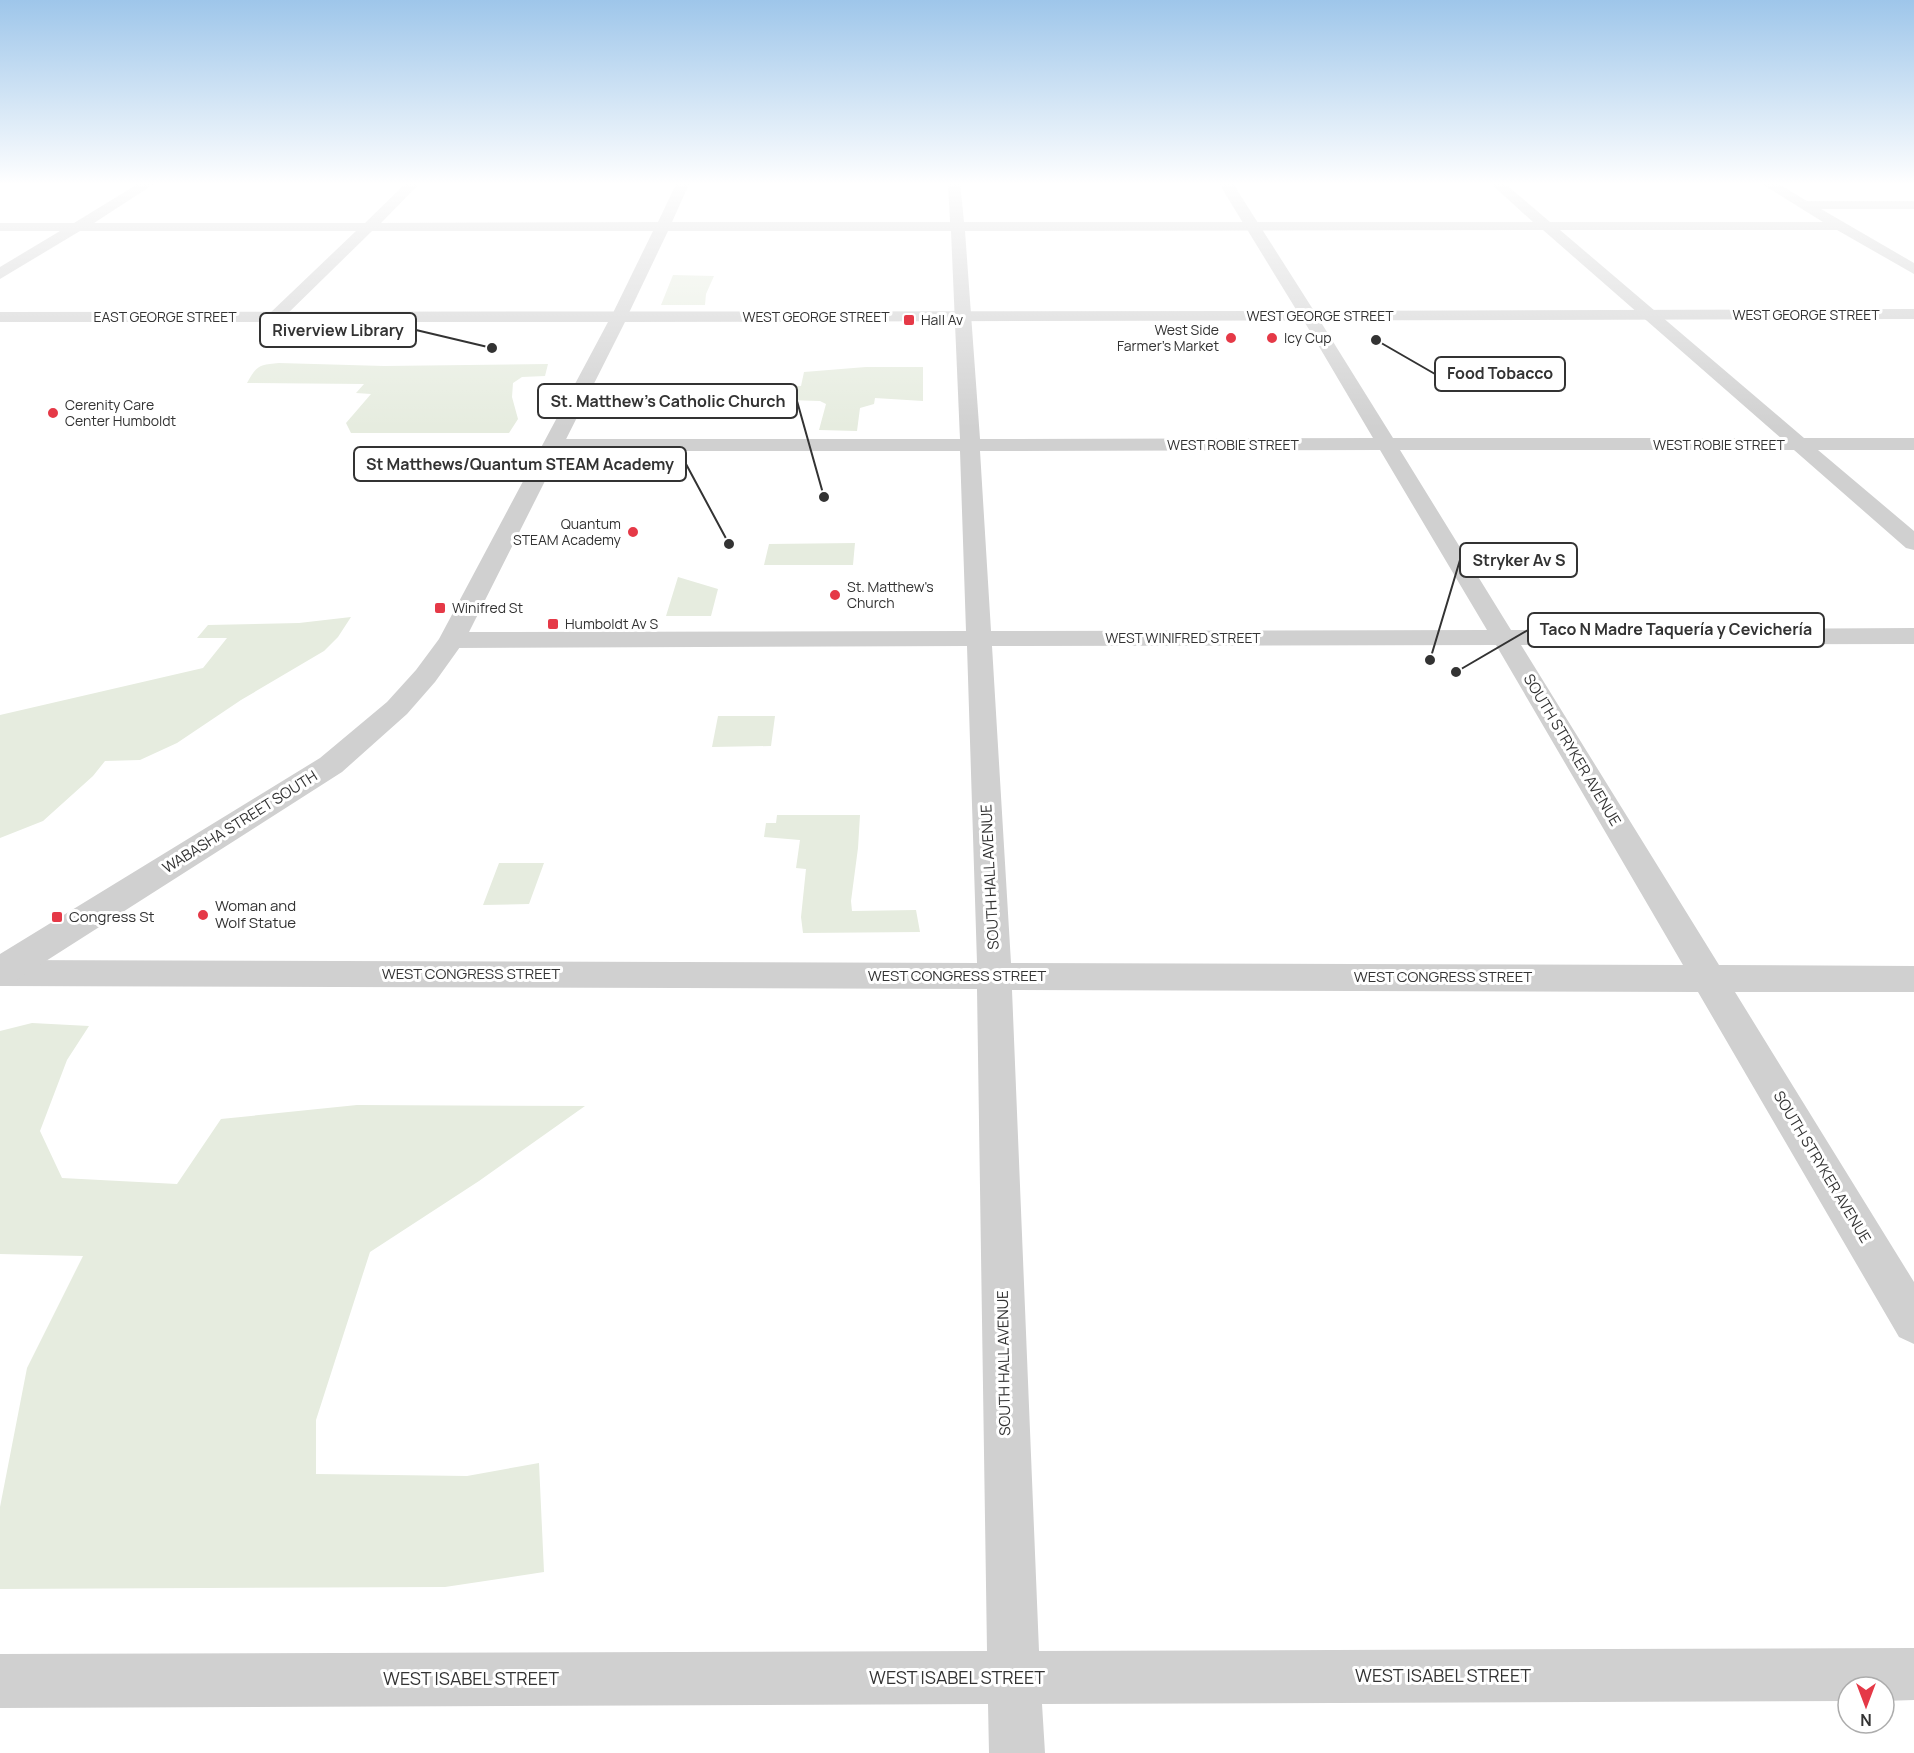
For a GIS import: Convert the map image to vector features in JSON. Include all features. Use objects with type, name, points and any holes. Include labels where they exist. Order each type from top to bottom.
[{"type":"street","points":[[0,274],[17,264]]},
{"type":"street","points":[[275,317],[332,264]]},
{"type":"street","points":[[619,317],[645,264]]},
{"type":"street","name":"SOUTH HALL AVENUE","points":[[960,264],[964,316],[994,976],[1017,1753]]},
{"type":"street","name":"SOUTH STRYKER AVENUE","points":[[1277,264],[1388,444],[1914,1322]]},
{"type":"street","points":[[1590,264],[1914,543]]},
{"type":"street","name":"WEST GEORGE STREET","points":[[619,317],[1914,314]]},
{"type":"street","name":"EAST GEORGE STREET","points":[[0,317],[619,317]]},
{"type":"street","name":"WABASHA STREET SOUTH","points":[[0,973],[331,765],[373,732],[424,681],[452,640],[619,317]]},
{"type":"street","name":"WEST ROBIE STREET","points":[[553,445],[1914,444]]},
{"type":"street","name":"WEST WINIFRED STREET","points":[[452,640],[1914,636]]},
{"type":"street","name":"WEST CONGRESS STREET","points":[[0,973],[1914,979]]},
{"type":"street","name":"WEST ISABEL STREET","points":[[0,1681],[1914,1674]]},
{"type":"shaded area","points":[[673,275],[714,276],[706,294],[705,305],[661,305]]},
{"type":"shaded area","points":[[279,363],[384,366],[548,364],[545,376],[522,377],[513,383],[512,397],[518,419],[509,433],[351,433],[346,423],[371,394],[356,393],[364,384],[247,383],[259,367]]},
{"type":"shaded area","points":[[866,367],[923,367],[923,401],[875,398],[874,404],[860,408],[857,431],[819,430],[826,404],[820,401],[788,400],[790,386],[801,386],[804,372]]},
{"type":"shaded area","points":[[855,543],[853,565],[764,565],[769,544]]},
{"type":"shaded area","points":[[678,577],[718,589],[711,616],[666,616]]},
{"type":"shaded area","points":[[351,617],[338,637],[324,651],[241,700],[177,743],[140,760],[105,761],[93,776],[43,821],[0,838],[0,715],[203,668],[227,638],[197,638],[208,625],[299,623]]},
{"type":"shaded area","points":[[718,716],[775,716],[771,746],[712,747]]},
{"type":"shaded area","points":[[777,815],[860,815],[851,901],[852,911],[916,910],[920,932],[803,933],[801,917],[806,869],[796,868],[800,840],[764,837],[766,823],[776,823]]},
{"type":"shaded area","points":[[499,863],[544,863],[529,904],[483,905]]},
{"type":"shaded area","points":[[32,1023],[89,1026],[67,1060],[40,1131],[62,1178],[177,1184],[221,1119],[357,1105],[585,1106],[479,1181],[370,1252],[316,1420],[316,1474],[467,1476],[539,1463],[544,1572],[445,1587],[0,1589],[0,1507],[27,1368],[83,1256],[0,1254],[0,1031]]},
{"type":"place","name":"Hall Av","points":[[909,320]]},
{"type":"place","name":"West Side Farmer's Market","points":[[1231,338]]},
{"type":"place","name":"Icy Cup","points":[[1272,338]]},
{"type":"place","name":"Food Tobacco","points":[[1376,340]]},
{"type":"place","name":"Riverview Library","points":[[492,348]]},
{"type":"place","name":"Cerenity Care Center Humboldt","points":[[53,413]]},
{"type":"place","name":"St. Matthew's Catholic Church","points":[[824,497]]},
{"type":"place","name":"Quantum STEAM Academy","points":[[633,532]]},
{"type":"place","name":"St Matthews/Quantum STEAM Academy","points":[[729,544]]},
{"type":"place","name":"St. Matthew's Church","points":[[835,595]]},
{"type":"place","name":"Winifred St","points":[[440,608]]},
{"type":"place","name":"Humboldt Av S","points":[[553,624]]},
{"type":"place","name":"Stryker Av S","points":[[1430,660]]},
{"type":"place","name":"Taco N Madre Taquería y Cevichería","points":[[1456,672]]},
{"type":"place","name":"Woman and Wolf Statue","points":[[203,915]]},
{"type":"place","name":"Congress St","points":[[57,917]]}]
